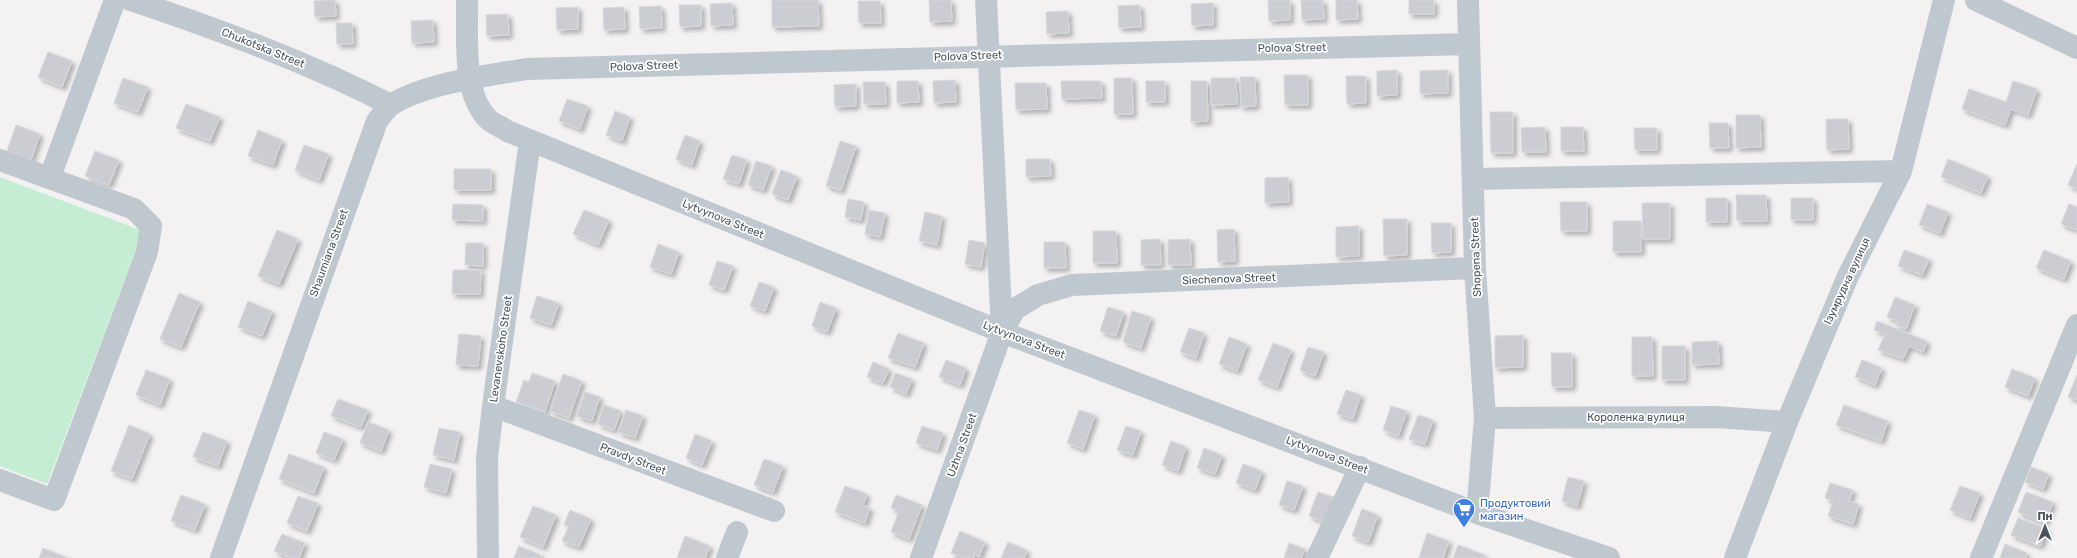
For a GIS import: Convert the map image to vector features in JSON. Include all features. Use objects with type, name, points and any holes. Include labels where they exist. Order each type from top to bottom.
[{"type":"street","points":[[50,177],[115,0]]},
{"type":"street","name":"Chukotska Street","points":[[131,0],[207,25],[340,79],[391,105]]},
{"type":"street","points":[[467,0],[469,79]]},
{"type":"street","points":[[986,0],[987,56],[1002,332]]},
{"type":"street","name":"Shopena Street","points":[[1468,0],[1475,268],[1485,418],[1477,513]]},
{"type":"street","name":"Ізумрудна вулиця","points":[[1735,558],[1787,422],[1848,276],[1901,171],[1944,0]]},
{"type":"street","points":[[1976,0],[2077,48]]},
{"type":"street","name":"Polova Street","points":[[469,79],[526,69],[1469,44]]},
{"type":"street","name":"Shaumiana Street","points":[[221,558],[377,121],[391,105],[424,91],[469,79]]},
{"type":"street","name":"Lytvynova Street","points":[[469,79],[478,105],[489,119],[507,131],[530,141],[1002,332],[1360,467],[1477,513],[1609,558]]},
{"type":"street","name":"Levanevskoho Street","points":[[488,558],[487,458],[530,141]]},
{"type":"street","points":[[0,160],[50,177],[134,209],[151,226],[147,252],[54,500],[0,480]]},
{"type":"street","points":[[1473,178],[1901,171]]},
{"type":"street","name":"Siechenova Street","points":[[1002,332],[1015,309],[1038,296],[1072,285],[1475,268]]},
{"type":"street","points":[[1981,558],[2077,325]]},
{"type":"street","name":"Uzhna Street","points":[[921,558],[1002,332]]},
{"type":"street","name":"Pravdy Street","points":[[493,406],[774,511]]},
{"type":"street","name":"Короленка вулиця","points":[[1485,418],[1716,417],[1787,422]]},
{"type":"street","points":[[1317,558],[1360,467]]},
{"type":"street","points":[[726,558],[737,532]]},
{"type":"green space","points":[[0,177],[143,231],[47,484],[0,466]]},
{"type":"building","points":[[335,0],[336,16],[315,17],[314,1]]},
{"type":"building","points":[[772,0],[818,0],[819,26],[772,27]]},
{"type":"building","points":[[929,0],[951,0],[952,21],[930,22]]},
{"type":"building","points":[[1268,0],[1290,0],[1290,20],[1269,21]]},
{"type":"building","points":[[1301,0],[1323,0],[1324,19],[1302,20]]},
{"type":"building","points":[[1336,0],[1357,0],[1358,19],[1336,20]]},
{"type":"building","points":[[1409,0],[1434,0],[1434,14],[1409,14]]},
{"type":"building","points":[[858,1],[880,1],[881,23],[859,23]]},
{"type":"building","points":[[732,3],[733,25],[711,26],[710,4]]},
{"type":"building","points":[[1213,3],[1213,25],[1192,26],[1191,4]]},
{"type":"building","points":[[679,5],[701,5],[701,26],[680,27]]},
{"type":"building","points":[[1140,5],[1141,27],[1119,28],[1118,6]]},
{"type":"building","points":[[661,6],[662,28],[640,29],[639,7]]},
{"type":"building","points":[[578,7],[578,29],[557,30],[556,8]]},
{"type":"building","points":[[624,7],[625,29],[604,30],[603,8]]},
{"type":"building","points":[[1068,11],[1069,33],[1047,34],[1046,12]]},
{"type":"building","points":[[508,14],[509,35],[487,36],[486,15]]},
{"type":"building","points":[[433,20],[434,42],[412,43],[411,21]]},
{"type":"building","points":[[336,23],[352,23],[353,44],[337,44]]},
{"type":"building","points":[[48,52],[72,61],[62,87],[38,77]]},
{"type":"building","points":[[1397,70],[1397,95],[1377,96],[1377,71]]},
{"type":"building","points":[[1448,70],[1448,93],[1420,94],[1420,71]]},
{"type":"building","points":[[1284,75],[1308,75],[1308,105],[1285,105]]},
{"type":"building","points":[[1346,76],[1366,76],[1366,103],[1347,104]]},
{"type":"building","points":[[1240,77],[1255,77],[1256,106],[1241,107]]},
{"type":"building","points":[[123,78],[148,87],[138,112],[114,103]]},
{"type":"building","points":[[1114,78],[1132,78],[1133,114],[1114,114]]},
{"type":"building","points":[[1211,78],[1236,78],[1237,104],[1211,105]]},
{"type":"building","points":[[955,80],[956,102],[934,103],[933,81]]},
{"type":"building","points":[[897,81],[918,81],[919,102],[897,103]]},
{"type":"building","points":[[1061,81],[1101,81],[1102,98],[1062,99]]},
{"type":"building","points":[[1146,81],[1165,81],[1165,102],[1146,102]]},
{"type":"building","points":[[1191,81],[1207,81],[1208,121],[1191,122]]},
{"type":"building","points":[[2013,81],[2037,89],[2028,115],[2011,109],[2005,125],[1962,109],[1969,89],[2006,102]]},
{"type":"building","points":[[863,82],[885,82],[886,104],[864,104]]},
{"type":"building","points":[[1015,83],[1046,83],[1047,109],[1016,110]]},
{"type":"building","points":[[856,84],[856,106],[835,107],[834,85]]},
{"type":"building","points":[[567,99],[588,106],[580,129],[559,121]]},
{"type":"building","points":[[186,104],[220,117],[210,141],[176,128]]},
{"type":"building","points":[[615,111],[630,117],[622,141],[606,135]]},
{"type":"building","points":[[1490,112],[1513,112],[1513,153],[1491,153]]},
{"type":"building","points":[[1736,115],[1760,115],[1761,147],[1736,148]]},
{"type":"building","points":[[1826,119],[1848,119],[1849,149],[1827,150]]},
{"type":"building","points":[[1709,123],[1728,123],[1729,148],[1710,148]]},
{"type":"building","points":[[16,125],[40,134],[31,160],[7,151]]},
{"type":"building","points":[[1545,127],[1546,152],[1522,152],[1521,128]]},
{"type":"building","points":[[1561,127],[1583,127],[1584,151],[1561,151]]},
{"type":"building","points":[[1634,128],[1657,128],[1657,150],[1635,150]]},
{"type":"building","points":[[258,130],[282,140],[273,165],[248,156]]},
{"type":"building","points":[[685,135],[700,141],[692,165],[676,159]]},
{"type":"building","points":[[840,141],[856,146],[841,190],[826,186]]},
{"type":"building","points":[[304,145],[329,154],[319,180],[295,170]]},
{"type":"building","points":[[95,151],[119,160],[109,185],[85,176]]},
{"type":"building","points":[[732,155],[747,160],[739,184],[723,179]]},
{"type":"building","points":[[1026,159],[1050,159],[1051,176],[1026,177]]},
{"type":"building","points":[[1948,159],[1988,176],[1981,193],[1941,177]]},
{"type":"building","points":[[756,161],[772,166],[763,190],[748,185]]},
{"type":"building","points":[[2077,164],[2077,189],[2068,185]]},
{"type":"building","points":[[454,169],[491,169],[491,190],[454,190]]},
{"type":"building","points":[[781,170],[797,176],[788,200],[772,194]]},
{"type":"building","points":[[1288,177],[1289,202],[1265,203],[1265,178]]},
{"type":"building","points":[[1736,195],[1766,195],[1767,221],[1737,221]]},
{"type":"building","points":[[1706,198],[1727,198],[1727,222],[1706,222]]},
{"type":"building","points":[[1791,198],[1813,198],[1813,220],[1791,220]]},
{"type":"building","points":[[848,199],[864,202],[861,220],[845,217]]},
{"type":"building","points":[[1560,202],[1587,202],[1587,231],[1561,231]]},
{"type":"building","points":[[1642,203],[1670,203],[1670,239],[1643,239]]},
{"type":"building","points":[[453,204],[483,205],[483,221],[452,220]]},
{"type":"building","points":[[1927,204],[1948,212],[1940,233],[1919,225]]},
{"type":"building","points":[[2069,204],[2077,207],[2077,230],[2061,224]]},
{"type":"building","points":[[584,210],[609,220],[598,245],[573,234]]},
{"type":"building","points":[[869,210],[885,213],[880,237],[865,234]]},
{"type":"building","points":[[925,212],[942,216],[937,245],[919,241]]},
{"type":"building","points":[[1383,219],[1407,219],[1407,255],[1384,256]]},
{"type":"building","points":[[1613,221],[1641,221],[1641,252],[1613,252]]},
{"type":"building","points":[[1431,223],[1451,223],[1451,252],[1432,253]]},
{"type":"building","points":[[1359,226],[1359,256],[1336,257],[1336,227]]},
{"type":"building","points":[[1234,229],[1235,261],[1218,262],[1217,230]]},
{"type":"building","points":[[277,230],[298,239],[279,284],[258,276]]},
{"type":"building","points":[[1093,231],[1116,231],[1117,263],[1093,263]]},
{"type":"building","points":[[1160,239],[1161,265],[1141,265],[1141,240]]},
{"type":"building","points":[[1190,239],[1191,265],[1168,265],[1168,240]]},
{"type":"building","points":[[969,240],[985,243],[981,267],[965,264]]},
{"type":"building","points":[[1044,242],[1065,242],[1066,268],[1044,268]]},
{"type":"building","points":[[466,243],[483,243],[483,266],[465,265]]},
{"type":"building","points":[[658,244],[679,252],[671,274],[650,267]]},
{"type":"building","points":[[1904,250],[1929,259],[1922,275],[1898,266]]},
{"type":"building","points":[[2044,250],[2071,261],[2064,279],[2036,268]]},
{"type":"building","points":[[717,261],[733,266],[724,290],[709,285]]},
{"type":"building","points":[[453,270],[481,270],[480,294],[452,294]]},
{"type":"building","points":[[759,282],[774,287],[765,311],[750,306]]},
{"type":"building","points":[[179,293],[200,302],[181,347],[160,339]]},
{"type":"building","points":[[537,296],[559,303],[551,325],[530,318]]},
{"type":"building","points":[[1895,297],[1915,305],[1906,329],[1896,325],[1898,321],[1887,317]]},
{"type":"building","points":[[248,301],[272,311],[262,336],[238,327]]},
{"type":"building","points":[[820,302],[836,308],[827,332],[812,326]]},
{"type":"building","points":[[1108,307],[1124,312],[1116,336],[1100,331]]},
{"type":"building","points":[[1132,311],[1151,317],[1141,348],[1123,342]]},
{"type":"building","points":[[1877,321],[1927,341],[1923,352],[1909,346],[1903,359],[1878,350],[1885,334],[1874,330]]},
{"type":"building","points":[[1189,328],[1204,333],[1196,358],[1180,352]]},
{"type":"building","points":[[898,333],[924,343],[915,367],[888,358]]},
{"type":"building","points":[[459,334],[481,336],[478,366],[456,365]]},
{"type":"building","points":[[1523,335],[1523,367],[1495,368],[1495,336]]},
{"type":"building","points":[[1229,337],[1247,344],[1237,371],[1219,364]]},
{"type":"building","points":[[1632,337],[1652,337],[1653,376],[1632,376]]},
{"type":"building","points":[[1718,341],[1719,364],[1692,365],[1692,342]]},
{"type":"building","points":[[1273,343],[1291,350],[1277,387],[1258,380]]},
{"type":"building","points":[[1662,346],[1685,346],[1685,380],[1662,380]]},
{"type":"building","points":[[1308,347],[1324,352],[1315,376],[1300,370]]},
{"type":"building","points":[[1551,353],[1572,353],[1572,387],[1552,387]]},
{"type":"building","points":[[946,360],[966,368],[960,385],[939,377]]},
{"type":"building","points":[[1862,360],[1882,368],[1875,385],[1855,377]]},
{"type":"building","points":[[873,362],[889,369],[883,383],[867,377]]},
{"type":"building","points":[[2012,369],[2035,378],[2028,396],[2005,387]]},
{"type":"building","points":[[146,370],[170,379],[160,405],[136,395]]},
{"type":"building","points":[[532,373],[555,381],[545,412],[516,402],[524,380],[529,382]]},
{"type":"building","points":[[895,373],[912,379],[906,394],[890,387]]},
{"type":"building","points":[[563,374],[582,381],[569,418],[550,411]]},
{"type":"building","points":[[2077,375],[2077,400],[2068,397]]},
{"type":"building","points":[[1346,390],[1361,395],[1353,419],[1337,414]]},
{"type":"building","points":[[585,392],[600,397],[592,421],[577,416]]},
{"type":"building","points":[[338,399],[368,410],[361,427],[331,416]]},
{"type":"building","points":[[604,405],[621,411],[614,430],[598,424]]},
{"type":"building","points":[[1844,405],[1888,421],[1881,441],[1836,425]]},
{"type":"building","points":[[1391,406],[1407,411],[1398,436],[1383,430]]},
{"type":"building","points":[[626,410],[643,416],[635,438],[618,432]]},
{"type":"building","points":[[1079,410],[1095,415],[1083,449],[1067,443]]},
{"type":"building","points":[[1418,415],[1433,420],[1425,444],[1409,439]]},
{"type":"building","points":[[368,422],[389,430],[381,451],[360,443]]},
{"type":"building","points":[[129,425],[150,434],[132,479],[111,471]]},
{"type":"building","points":[[922,426],[943,433],[937,450],[916,443]]},
{"type":"building","points":[[1126,426],[1141,431],[1133,455],[1117,450]]},
{"type":"building","points":[[439,428],[460,432],[454,460],[433,455]]},
{"type":"building","points":[[203,432],[227,441],[218,466],[193,457]]},
{"type":"building","points":[[324,432],[343,439],[334,460],[316,453]]},
{"type":"building","points":[[695,434],[712,441],[702,465],[686,458]]},
{"type":"building","points":[[1171,441],[1186,447],[1178,471],[1162,465]]},
{"type":"building","points":[[1204,448],[1222,455],[1215,474],[1197,468]]},
{"type":"building","points":[[289,454],[324,467],[314,493],[279,479]]},
{"type":"building","points":[[764,459],[783,466],[773,492],[754,485]]},
{"type":"building","points":[[430,464],[452,469],[446,493],[424,487]]},
{"type":"building","points":[[1243,464],[1262,471],[1255,490],[1236,483]]},
{"type":"building","points":[[2031,467],[2049,474],[2043,489],[2025,482]]},
{"type":"building","points":[[1568,477],[1584,481],[1577,506],[1562,501]]},
{"type":"building","points":[[1287,481],[1303,486],[1294,510],[1279,505]]},
{"type":"building","points":[[1830,483],[1853,490],[1849,501],[1859,504],[1853,524],[1828,516],[1833,501],[1825,498]]},
{"type":"building","points":[[845,486],[867,494],[863,505],[870,508],[865,523],[835,512]]},
{"type":"building","points":[[1960,486],[1980,493],[1970,518],[1950,510]]},
{"type":"building","points":[[1318,492],[1333,497],[1325,522],[1309,516]]},
{"type":"building","points":[[2026,492],[2053,502],[2045,523],[2018,512]]},
{"type":"building","points":[[181,495],[205,504],[195,530],[171,521]]},
{"type":"building","points":[[896,495],[922,505],[909,539],[891,532],[899,511],[891,508]]},
{"type":"building","points":[[298,496],[318,503],[307,531],[287,523]]},
{"type":"building","points":[[533,506],[556,515],[543,547],[520,537]]},
{"type":"building","points":[[1362,509],[1378,515],[1368,542],[1352,536]]},
{"type":"building","points":[[570,510],[591,519],[579,547],[562,541],[569,526],[564,525]]},
{"type":"building","points":[[2018,518],[2047,529],[2040,546],[2011,535]]},
{"type":"building","points":[[960,531],[985,542],[979,557],[975,555],[974,558],[964,558],[951,553]]},
{"type":"building","points":[[1427,533],[1449,541],[1443,558],[1419,558]]},
{"type":"building","points":[[282,534],[305,543],[299,558],[291,558],[274,551]]},
{"type":"building","points":[[685,536],[710,546],[705,558],[677,558]]},
{"type":"building","points":[[1008,542],[1027,550],[1024,558],[1001,558]]},
{"type":"building","points":[[1289,543],[1305,549],[1301,558],[1284,558]]},
{"type":"building","points":[[2005,544],[2027,553],[2025,558],[2000,558]]},
{"type":"building","points":[[1458,545],[1485,555],[1484,558],[1453,558]]},
{"type":"building","points":[[519,546],[541,555],[540,558],[514,558]]},
{"type":"building","points":[[43,548],[68,558],[39,558]]},
{"type":"place","name":"Продуктовий магазин","points":[[1464,528]]}]
